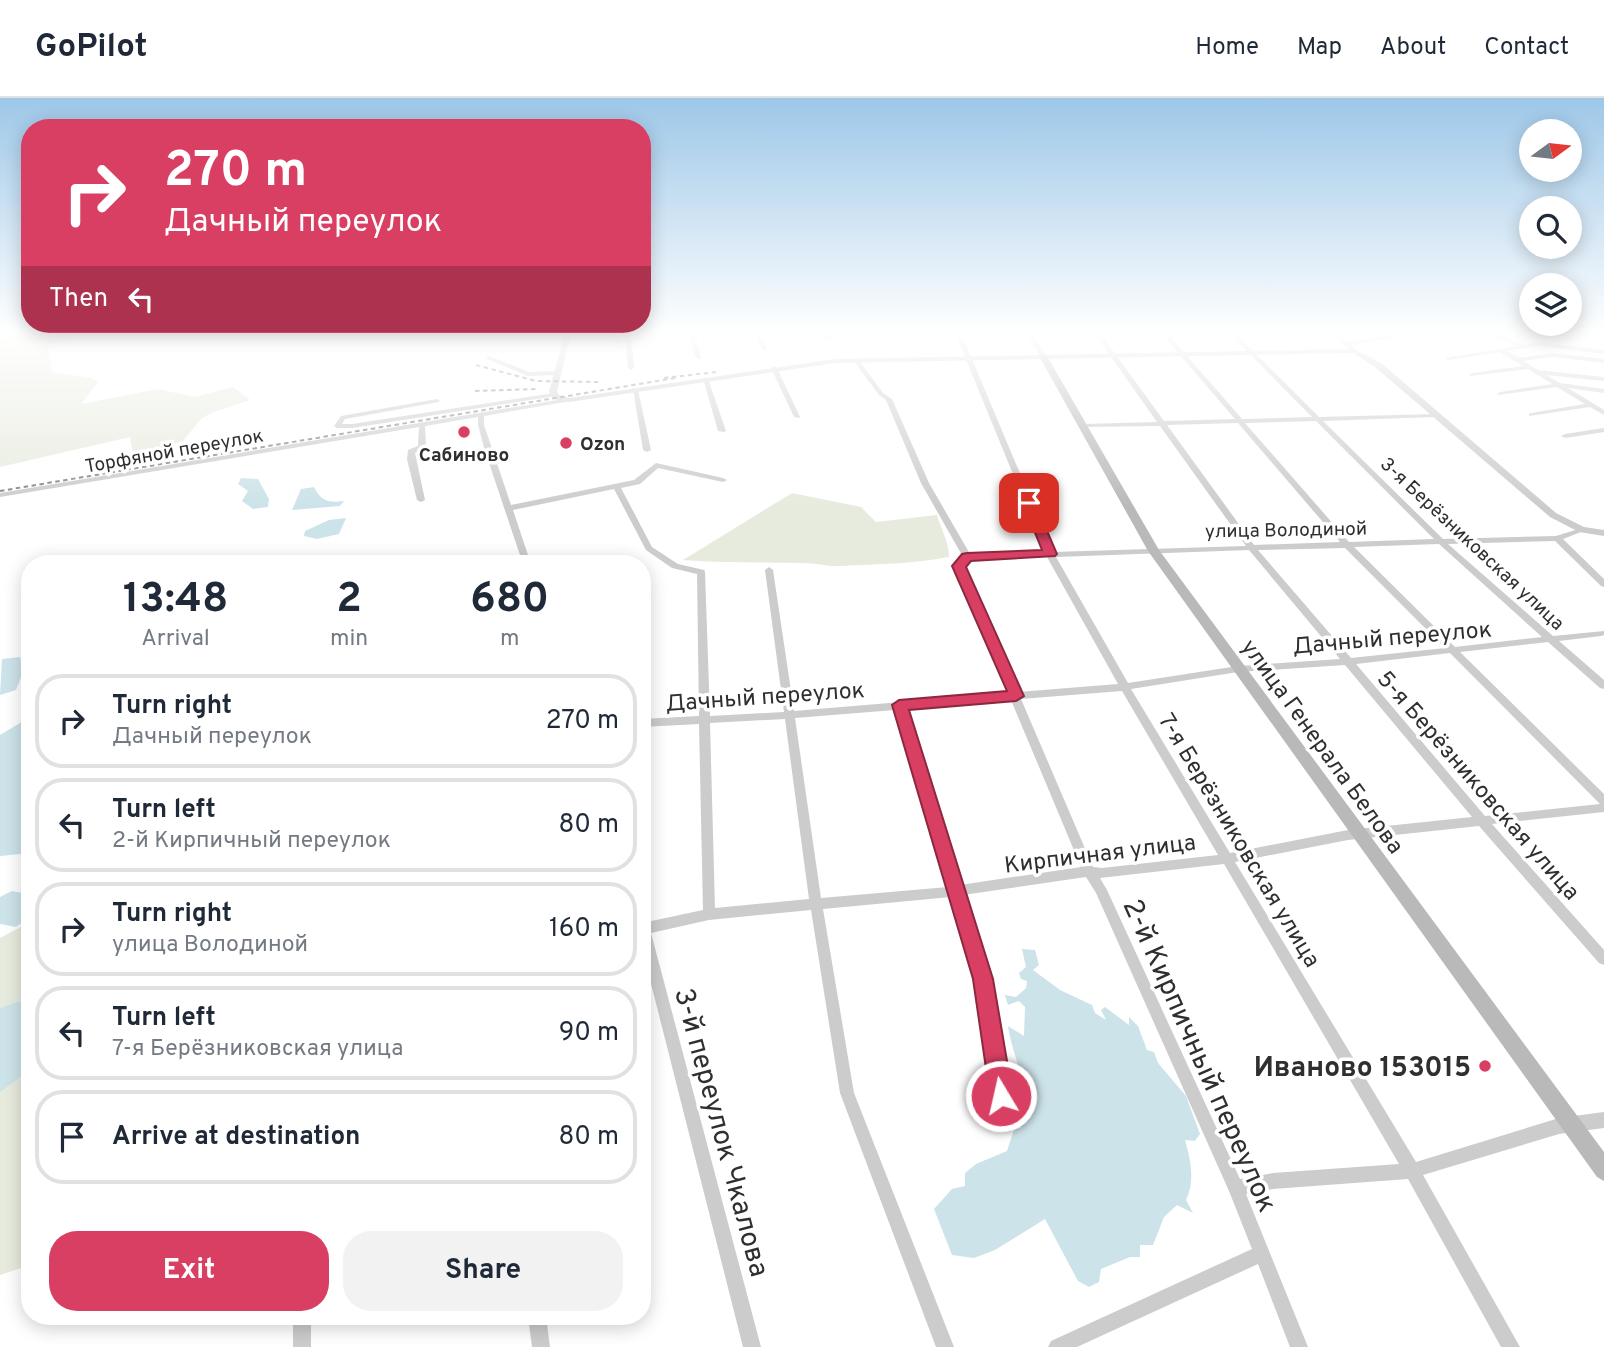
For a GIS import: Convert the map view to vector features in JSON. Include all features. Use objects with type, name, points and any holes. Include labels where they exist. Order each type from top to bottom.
[{"type":"main road","name":"улица Генерала Белова","points":[[1063,391],[1154,551],[1604,1170]]},
{"type":"street","name":"Торфяной переулок","points":[[0,495],[627,391]]},
{"type":"street","points":[[635,391],[647,450]]},
{"type":"street","points":[[709,391],[722,430]]},
{"type":"street","points":[[785,391],[797,417]]},
{"type":"street","points":[[879,391],[889,399],[925,483],[967,557]]},
{"type":"street","name":"7-я Берёзниковская улица","points":[[982,391],[1050,554],[1125,687],[1412,1171],[1511,1347]]},
{"type":"street","name":"5-я Берёзниковская улица","points":[[1139,391],[1251,547],[1483,822],[1604,959]]},
{"type":"street","points":[[1215,391],[1348,546],[1604,801]]},
{"type":"street","name":"3-я Берёзниковская улица","points":[[1289,391],[1441,542],[1604,686]]},
{"type":"street","points":[[1407,391],[1553,515],[1582,530]]},
{"type":"street","points":[[1500,394],[1518,391]]},
{"type":"street","points":[[1569,391],[1604,413]]},
{"type":"street","points":[[437,401],[343,417],[337,426],[352,426],[554,395],[569,400]]},
{"type":"street","points":[[1531,415],[1587,403],[1604,404]]},
{"type":"street","points":[[481,414],[481,425],[524,555]]},
{"type":"street","points":[[1083,426],[1433,415]]},
{"type":"street","points":[[421,500],[411,452],[422,447],[422,424]]},
{"type":"street","points":[[1565,436],[1604,429]]},
{"type":"street","points":[[509,508],[638,482],[656,465],[723,480]]},
{"type":"street","points":[[617,487],[649,548],[675,566],[700,570],[707,721],[709,914]]},
{"type":"street","name":"улица Володиной","points":[[967,557],[1558,538],[1582,530],[1604,533]]},
{"type":"street","points":[[1558,538],[1604,584]]},
{"type":"street","name":"2-й Кирпичный переулок","points":[[967,557],[959,566],[1089,871],[1107,903],[1236,1188],[1299,1347]]},
{"type":"street","points":[[769,570],[816,904],[847,1093],[945,1347]]},
{"type":"street","name":"Дачный переулок","points":[[651,723],[790,715],[1125,687],[1238,669],[1348,662],[1601,634]]},
{"type":"street","points":[[899,705],[983,979],[1001,1096]]},
{"type":"street","name":"Кирпичная улица","points":[[651,927],[709,914],[958,891],[1089,871],[1102,873],[1226,859],[1360,834],[1604,808]]},
{"type":"street","name":"3-й переулок Чкалова","points":[[651,960],[752,1347]]},
{"type":"street","points":[[1236,1188],[1273,1181],[1412,1171],[1571,1124],[1604,1120]]},
{"type":"street","points":[[1057,1347],[1261,1254]]},
{"type":"street","points":[[302,1325],[302,1347]]},
{"type":"street","points":[[538,1325],[541,1347]]},
{"type":"shaded area","points":[[0,391],[91,391],[81,404],[146,391],[169,391],[195,397],[217,391],[239,391],[250,400],[201,419],[183,441],[133,454],[130,437],[0,467]]},
{"type":"shaded area","points":[[792,493],[861,507],[876,522],[937,515],[949,557],[836,566],[683,560]]},
{"type":"shaded area","points":[[21,927],[21,1268],[0,1275],[0,938]]},
{"type":"water","points":[[241,478],[258,479],[269,499],[268,507],[253,509],[242,501],[248,491],[238,484]]},
{"type":"water","points":[[314,487],[326,500],[344,501],[340,506],[292,510],[301,489]]},
{"type":"water","points":[[346,518],[339,534],[317,539],[304,536],[305,531],[329,520]]},
{"type":"water","points":[[20,657],[21,677],[16,690],[0,695],[2,659]]},
{"type":"water","points":[[21,722],[21,854],[0,856],[0,735]]},
{"type":"water","points":[[12,891],[21,893],[21,923],[16,927],[0,924],[0,897]]},
{"type":"water","points":[[1022,949],[1035,950],[1039,965],[1033,970],[1060,990],[1092,1005],[1095,1013],[1106,1020],[1101,1010],[1105,1007],[1129,1025],[1129,1017],[1138,1026],[1147,1050],[1154,1052],[1158,1063],[1186,1096],[1200,1134],[1195,1141],[1185,1140],[1191,1171],[1186,1200],[1193,1213],[1177,1205],[1164,1217],[1153,1245],[1140,1245],[1140,1257],[1130,1257],[1101,1269],[1099,1282],[1089,1287],[1078,1281],[1045,1219],[995,1250],[974,1258],[952,1255],[934,1209],[952,1189],[965,1186],[965,1173],[976,1164],[1007,1151],[1022,1097],[1019,1070],[1008,1026],[1024,1036],[1025,1007],[1019,1001],[1008,1005],[1005,995],[1016,997],[1026,988],[1027,981],[1021,979],[1019,973],[1026,967]]},
{"type":"water","points":[[21,1002],[21,1077],[0,1092],[0,1008]]},
{"type":"railway","points":[[0,491],[596,391]]},
{"type":"place","name":"Сабиново","points":[[464,432]]},
{"type":"place","name":"Ozon","points":[[566,443]]},
{"type":"place","name":"Иваново 153015","points":[[1485,1066]]},
{"type":"route","points":[[1001,1096],[983,979],[899,705],[1016,696],[959,566],[967,557],[1050,554],[1029,503]]}]
